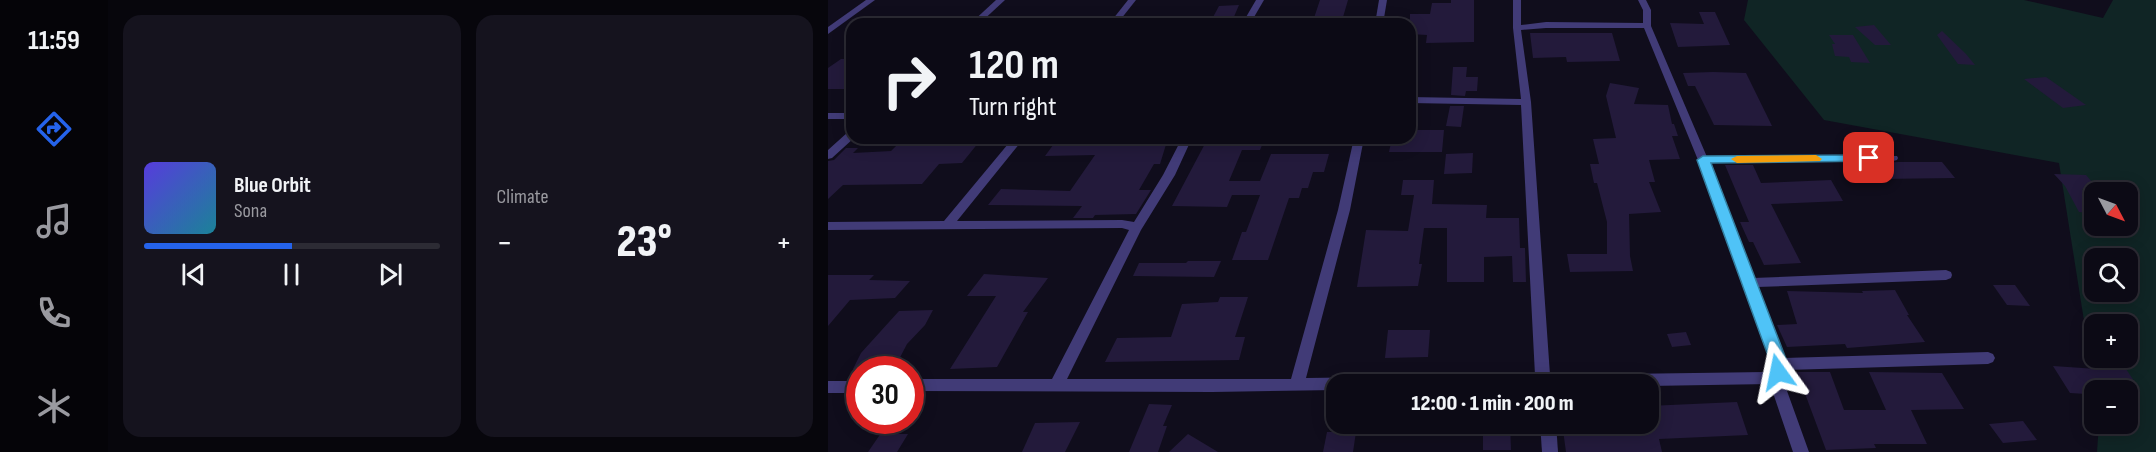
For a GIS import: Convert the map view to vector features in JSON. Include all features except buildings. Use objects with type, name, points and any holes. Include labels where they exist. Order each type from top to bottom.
[{"type":"street","points":[[828,31],[871,0]]},
{"type":"street","points":[[981,18],[1001,0]]},
{"type":"street","points":[[1118,18],[1132,0]]},
{"type":"street","points":[[1250,18],[1260,0]]},
{"type":"street","points":[[1380,18],[1383,0]]},
{"type":"street","points":[[1517,0],[1517,28],[1526,102],[1543,374]]},
{"type":"street","points":[[1642,0],[1647,10],[1647,26],[1703,160],[1749,283],[1801,452]]},
{"type":"street","points":[[1517,28],[1647,26]]},
{"type":"street","points":[[1416,100],[1526,102]]},
{"type":"street","points":[[828,116],[846,116]]},
{"type":"street","points":[[828,156],[846,140]]},
{"type":"street","points":[[947,225],[1014,144]]},
{"type":"street","points":[[1056,386],[1135,230],[1184,144]]},
{"type":"street","points":[[1298,384],[1347,199],[1358,144]]},
{"type":"street","points":[[1703,160],[1893,158]]},
{"type":"street","points":[[828,226],[1122,224],[1132,225],[1135,230]]},
{"type":"street","points":[[1749,283],[1946,275]]},
{"type":"street","points":[[1659,380],[1768,378],[1777,369],[1988,358]]},
{"type":"street","points":[[924,385],[1326,384]]},
{"type":"street","points":[[828,387],[846,387]]},
{"type":"street","points":[[1549,434],[1550,452]]},
{"type":"green space","points":[[1748,0],[2024,0],[2103,18],[2113,0],[2156,0],[2156,452],[2097,452],[2098,434],[2138,434],[2138,380],[2093,380],[2092,368],[2138,368],[2138,314],[2084,314],[2084,321],[2059,163],[1824,120],[1744,20]]},
{"type":"slow traffic","points":[[1737,159],[1816,159]]},
{"type":"route","points":[[1778,372],[1779,364],[1703,160],[1869,158]]}]
